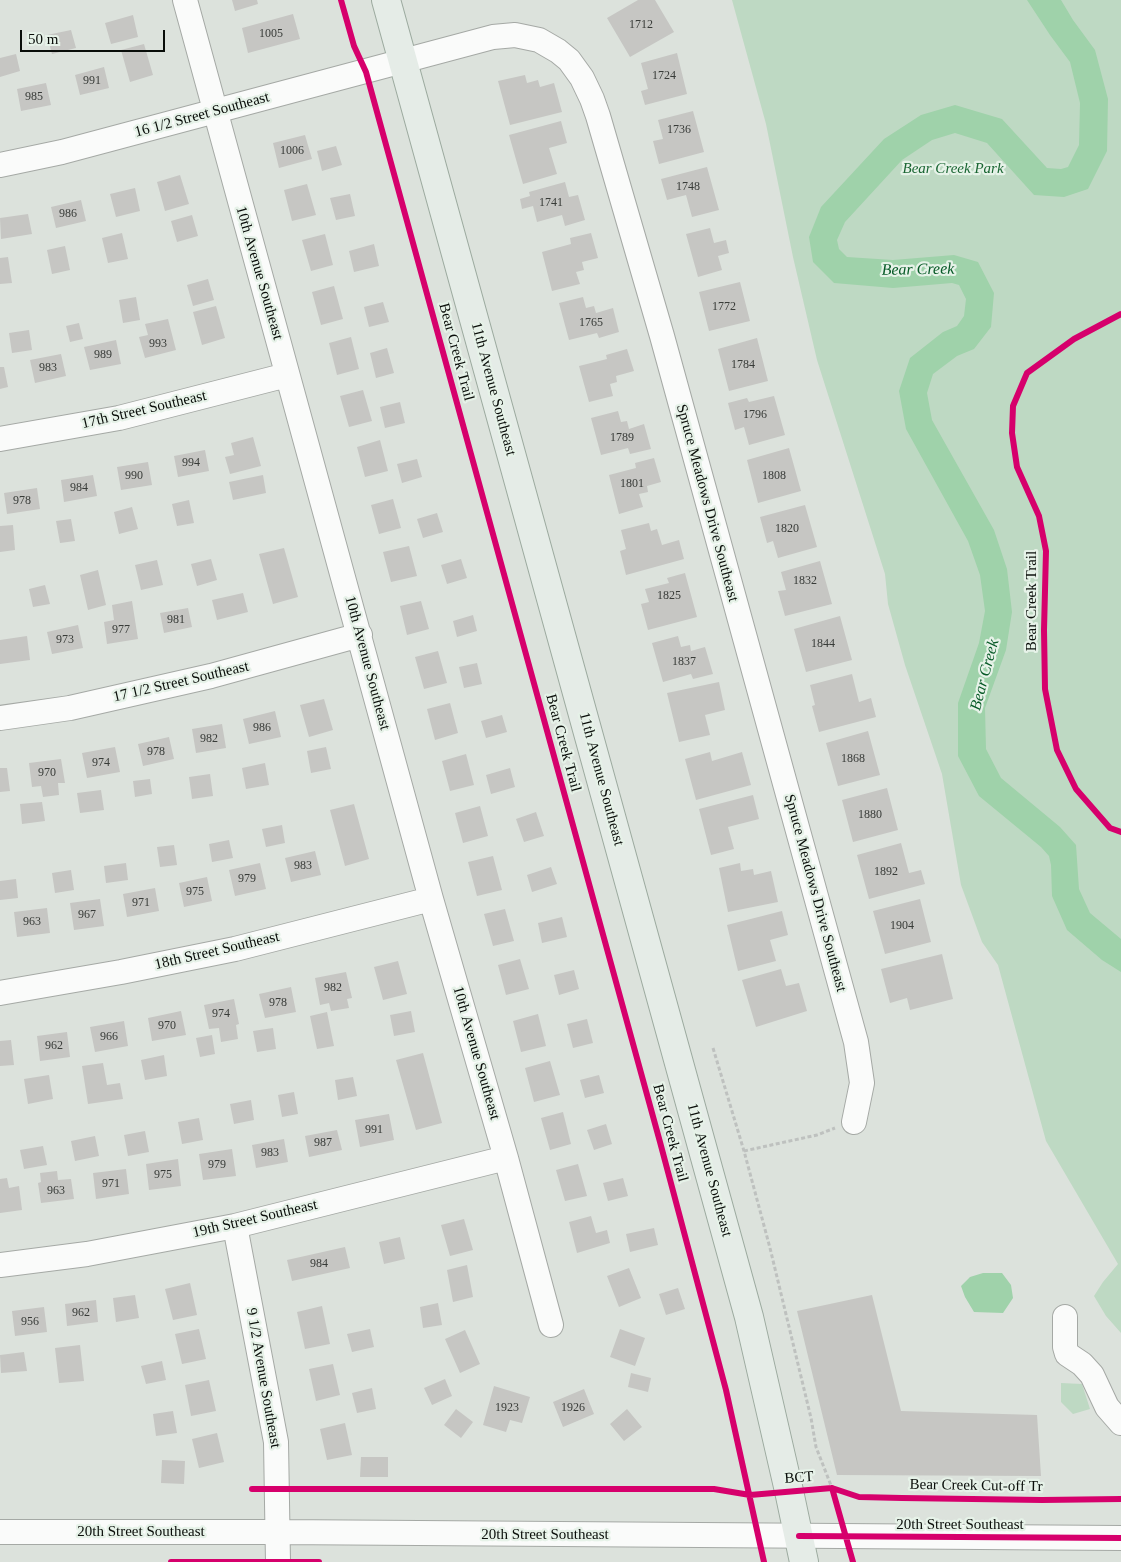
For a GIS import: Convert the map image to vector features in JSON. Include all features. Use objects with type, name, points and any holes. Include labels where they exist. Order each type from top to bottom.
[{"type":"main road","name":"11th Avenue Southeast","points":[[386,0],[749,1317],[801,1549]]},
{"type":"street","name":"10th Avenue Southeast","points":[[185,0],[214,112],[360,635],[431,899],[506,1158],[551,1325]]},
{"type":"street","name":"Spruce Meadows Drive Southeast","points":[[403,62],[493,37],[524,36],[547,44],[569,60],[582,78],[592,99],[662,336],[856,1042],[862,1083],[854,1122]]},
{"type":"street","name":"16 1/2 Street Southeast","points":[[0,165],[62,152],[403,62]]},
{"type":"street","name":"17th Street Southeast","points":[[0,439],[119,418],[287,374]]},
{"type":"street","name":"17 1/2 Street Southeast","points":[[0,718],[70,708],[211,676],[360,635]]},
{"type":"street","name":"18th Street Southeast","points":[[0,993],[121,972],[235,949],[431,899]]},
{"type":"street","name":"19th Street Southeast","points":[[0,1265],[87,1254],[234,1226],[506,1158]]},
{"type":"street","name":"9 1/2 Avenue Southeast","points":[[234,1226],[276,1442],[278,1562]]},
{"type":"street","points":[[1065,1317],[1065,1347],[1067,1354],[1082,1364],[1092,1375],[1107,1407],[1121,1423]]},
{"type":"street","name":"20th Street Southeast","points":[[0,1532],[758,1536],[801,1549],[1121,1538]]},
{"type":"path","points":[[713,1048],[744,1151],[770,1248],[811,1418],[816,1447],[832,1488],[841,1491]]},
{"type":"path","points":[[744,1151],[817,1134],[854,1122]]},
{"type":"path","points":[[750,1495],[758,1536]]},
{"type":"green space","name":"Bear Creek Park","points":[[732,0],[1121,0],[1121,1333],[1106,1316],[1094,1296],[1118,1264],[1046,1141],[998,965],[982,942],[961,885],[942,774],[905,665],[888,604],[885,574],[817,360],[793,257],[766,124]]},
{"type":"green space","points":[[1061,1383],[1082,1384],[1090,1409],[1073,1414],[1061,1402]]},
{"type":"water","name":"Bear Creek","points":[[1027,0],[1061,0],[1095,50],[1108,99],[1107,151],[1088,189],[1064,197],[1034,195],[987,143],[955,133],[932,140],[902,160],[845,222],[837,240],[839,249],[847,257],[893,260],[954,255],[978,262],[994,293],[991,327],[974,349],[957,356],[933,374],[927,393],[932,420],[994,530],[1007,569],[1012,612],[1006,650],[985,708],[986,749],[1001,778],[1060,827],[1076,845],[1079,889],[1090,913],[1121,939],[1121,972],[1102,960],[1067,930],[1052,896],[1049,856],[1041,847],[979,796],[958,756],[958,703],[979,643],[985,611],[980,575],[968,541],[906,429],[899,391],[910,358],[943,332],[957,326],[964,316],[966,299],[959,285],[952,283],[893,288],[834,283],[813,262],[809,237],[821,207],[884,139],[921,115],[955,105],[1002,119],[1047,168],[1061,169],[1068,167],[1079,145],[1080,103],[1070,62]]},
{"type":"water","points":[[983,1273],[1002,1273],[1011,1285],[1013,1298],[1003,1313],[974,1312],[965,1297],[961,1286],[970,1277]]},
{"type":"building","points":[[232,0],[257,0],[258,4],[235,11]]},
{"type":"building","points":[[638,0],[655,0],[674,32],[630,57],[607,18]]},
{"type":"building","points":[[293,14],[300,39],[248,53],[242,28]]},
{"type":"building","points":[[133,15],[138,37],[111,44],[105,23]]},
{"type":"building","points":[[71,30],[76,48],[52,54],[47,35]]},
{"type":"building","points":[[144,44],[153,75],[130,82],[121,50]]},
{"type":"building","points":[[677,53],[687,94],[645,105],[641,91],[648,89],[641,63]]},
{"type":"building","points":[[16,54],[20,71],[0,77],[0,58]]},
{"type":"building","points":[[104,67],[109,88],[80,95],[75,75]]},
{"type":"building","points":[[525,75],[527,83],[538,80],[540,87],[554,83],[562,112],[510,125],[498,81]]},
{"type":"building","points":[[46,83],[51,105],[21,111],[17,89]]},
{"type":"building","points":[[693,111],[704,152],[659,164],[653,141],[663,139],[658,120]]},
{"type":"building","points":[[561,121],[567,143],[549,148],[557,174],[523,184],[509,135]]},
{"type":"building","points":[[305,135],[312,159],[279,168],[273,143]]},
{"type":"building","points":[[336,146],[342,165],[322,171],[317,151]]},
{"type":"building","points":[[707,167],[719,210],[692,217],[686,195],[667,200],[661,179]]},
{"type":"building","points":[[180,175],[189,204],[165,211],[157,182]]},
{"type":"building","points":[[565,182],[569,197],[578,195],[585,220],[565,226],[562,215],[537,222],[533,206],[522,209],[520,199],[530,196],[529,192]]},
{"type":"building","points":[[307,184],[316,215],[292,221],[284,190]]},
{"type":"building","points":[[135,188],[140,211],[116,217],[110,194]]},
{"type":"building","points":[[350,194],[355,216],[336,220],[330,198]]},
{"type":"building","points":[[81,200],[86,221],[56,228],[51,207]]},
{"type":"building","points":[[28,214],[32,234],[1,239],[0,218]]},
{"type":"building","points":[[192,215],[198,236],[177,242],[171,221]]},
{"type":"building","points":[[710,228],[714,243],[726,240],[729,253],[718,256],[722,270],[698,277],[686,234]]},
{"type":"building","points":[[122,233],[128,259],[108,263],[102,238]]},
{"type":"building","points":[[591,233],[598,258],[582,262],[584,270],[576,272],[580,284],[552,291],[542,252],[571,244],[570,238]]},
{"type":"building","points":[[325,234],[333,265],[311,271],[302,240]]},
{"type":"building","points":[[374,244],[379,266],[354,272],[349,251]]},
{"type":"building","points":[[65,246],[70,270],[52,274],[47,250]]},
{"type":"building","points":[[8,257],[12,283],[0,284],[0,258]]},
{"type":"building","points":[[208,279],[214,300],[193,306],[187,285]]},
{"type":"building","points":[[740,282],[750,321],[709,331],[699,292]]},
{"type":"building","points":[[334,286],[343,319],[321,325],[312,292]]},
{"type":"building","points":[[136,297],[140,320],[123,323],[119,300]]},
{"type":"building","points":[[583,297],[586,308],[594,306],[596,313],[613,308],[619,332],[599,338],[597,333],[569,340],[559,303]]},
{"type":"building","points":[[383,302],[389,322],[369,327],[364,307]]},
{"type":"building","points":[[216,306],[225,338],[202,345],[193,312]]},
{"type":"building","points":[[168,319],[176,350],[145,358],[139,337],[148,335],[145,324]]},
{"type":"building","points":[[79,323],[83,339],[70,342],[66,326]]},
{"type":"building","points":[[29,330],[32,350],[12,353],[9,333]]},
{"type":"building","points":[[351,337],[359,369],[337,375],[329,343]]},
{"type":"building","points":[[757,338],[768,381],[729,391],[718,349]]},
{"type":"building","points":[[116,340],[121,364],[90,370],[84,347]]},
{"type":"building","points":[[387,348],[394,373],[376,378],[370,353]]},
{"type":"building","points":[[627,349],[634,371],[616,376],[617,382],[610,384],[613,396],[589,402],[579,366],[607,359],[606,355]]},
{"type":"building","points":[[61,354],[66,376],[35,383],[30,360]]},
{"type":"building","points":[[0,367],[4,367],[8,387],[0,389]]},
{"type":"building","points":[[363,390],[372,421],[349,427],[340,396]]},
{"type":"building","points":[[774,396],[785,435],[749,445],[744,427],[735,430],[728,403],[747,398],[749,402]]},
{"type":"building","points":[[400,402],[405,423],[385,428],[380,407]]},
{"type":"building","points":[[618,411],[621,422],[627,421],[629,429],[644,424],[651,449],[630,454],[628,448],[601,455],[591,418]]},
{"type":"building","points":[[253,437],[261,466],[230,474],[225,457],[234,455],[231,443]]},
{"type":"building","points":[[380,440],[388,471],[365,477],[357,447]]},
{"type":"building","points":[[789,448],[801,491],[758,503],[747,460]]},
{"type":"building","points":[[205,450],[209,471],[178,477],[174,456]]},
{"type":"building","points":[[654,458],[661,482],[647,486],[648,492],[639,494],[643,507],[619,514],[609,475],[636,468],[635,463]]},
{"type":"building","points":[[417,459],[422,477],[402,483],[397,464]]},
{"type":"building","points":[[148,462],[152,485],[121,490],[117,467]]},
{"type":"building","points":[[93,475],[97,496],[64,502],[61,480]]},
{"type":"building","points":[[263,475],[266,493],[233,500],[229,482]]},
{"type":"building","points":[[37,488],[40,509],[7,514],[4,493]]},
{"type":"building","points":[[393,499],[401,528],[379,534],[371,505]]},
{"type":"building","points":[[189,500],[194,523],[177,526],[172,504]]},
{"type":"building","points":[[805,505],[817,547],[778,558],[773,541],[767,543],[760,517]]},
{"type":"building","points":[[132,507],[138,529],[119,534],[114,512]]},
{"type":"building","points":[[437,513],[443,532],[423,538],[417,519]]},
{"type":"building","points":[[71,519],[75,541],[60,543],[56,521]]},
{"type":"building","points":[[649,523],[651,531],[657,529],[662,545],[679,540],[684,559],[626,575],[620,551],[626,549],[621,530]]},
{"type":"building","points":[[13,525],[15,550],[0,552],[0,526]]},
{"type":"building","points":[[409,546],[417,576],[391,582],[383,552]]},
{"type":"building","points":[[284,548],[298,597],[273,604],[259,554]]},
{"type":"building","points":[[211,559],[217,580],[197,586],[191,564]]},
{"type":"building","points":[[461,559],[467,578],[447,584],[441,565]]},
{"type":"building","points":[[157,560],[163,585],[141,590],[135,565]]},
{"type":"building","points":[[820,561],[832,604],[785,616],[778,591],[786,590],[781,572]]},
{"type":"building","points":[[98,570],[106,605],[88,610],[80,575]]},
{"type":"building","points":[[685,573],[697,617],[648,630],[641,604],[649,602],[645,589],[669,583],[667,578]]},
{"type":"building","points":[[45,585],[50,604],[33,607],[29,589]]},
{"type":"building","points":[[243,593],[248,612],[217,620],[212,600]]},
{"type":"building","points":[[132,601],[138,639],[107,644],[104,622],[114,620],[112,605]]},
{"type":"building","points":[[421,601],[429,629],[407,635],[400,606]]},
{"type":"building","points":[[188,608],[192,627],[164,633],[160,613]]},
{"type":"building","points":[[473,615],[477,631],[457,637],[453,621]]},
{"type":"building","points":[[840,616],[852,660],[806,672],[794,629]]},
{"type":"building","points":[[78,625],[83,648],[52,654],[47,632]]},
{"type":"building","points":[[27,636],[30,660],[0,664],[0,640]]},
{"type":"building","points":[[678,636],[681,647],[690,645],[691,651],[705,647],[713,674],[693,679],[691,674],[663,682],[652,643]]},
{"type":"building","points":[[438,651],[447,683],[424,689],[415,657]]},
{"type":"building","points":[[477,663],[482,684],[464,688],[459,667]]},
{"type":"building","points":[[852,674],[859,702],[871,698],[876,717],[819,732],[812,706],[815,705],[810,685]]},
{"type":"building","points":[[719,682],[725,710],[705,715],[710,735],[679,742],[667,693]]},
{"type":"building","points":[[324,699],[333,730],[309,737],[300,705]]},
{"type":"building","points":[[450,703],[458,733],[435,740],[427,709]]},
{"type":"building","points":[[275,711],[281,737],[249,744],[243,719]]},
{"type":"building","points":[[502,715],[507,732],[486,738],[481,721]]},
{"type":"building","points":[[222,724],[226,748],[196,753],[192,729]]},
{"type":"building","points":[[868,731],[880,775],[838,786],[826,743]]},
{"type":"building","points":[[169,737],[174,759],[143,766],[138,744]]},
{"type":"building","points":[[115,747],[120,772],[87,778],[82,753]]},
{"type":"building","points":[[326,747],[331,769],[311,773],[307,751]]},
{"type":"building","points":[[710,752],[712,761],[742,752],[751,785],[696,800],[685,759]]},
{"type":"building","points":[[466,754],[474,785],[450,791],[442,761]]},
{"type":"building","points":[[61,759],[65,783],[58,783],[59,795],[43,797],[41,786],[32,787],[29,763]]},
{"type":"building","points":[[265,763],[269,785],[246,789],[242,768]]},
{"type":"building","points":[[0,768],[7,768],[10,791],[0,792]]},
{"type":"building","points":[[510,768],[515,787],[491,794],[486,775]]},
{"type":"building","points":[[210,774],[213,796],[192,799],[189,777]]},
{"type":"building","points":[[150,779],[152,794],[135,797],[133,781]]},
{"type":"building","points":[[887,788],[898,830],[853,842],[842,800]]},
{"type":"building","points":[[101,790],[104,810],[80,813],[77,793]]},
{"type":"building","points":[[753,795],[759,819],[728,827],[734,849],[711,855],[699,809]]},
{"type":"building","points":[[42,802],[45,821],[22,824],[20,804]]},
{"type":"building","points":[[354,804],[369,859],[345,866],[330,810]]},
{"type":"building","points":[[480,806],[488,836],[463,843],[455,813]]},
{"type":"building","points":[[536,812],[544,836],[524,842],[516,819]]},
{"type":"building","points":[[282,825],[285,843],[266,847],[262,829]]},
{"type":"building","points":[[229,840],[233,858],[212,862],[209,844]]},
{"type":"building","points":[[901,843],[909,873],[921,870],[925,884],[869,899],[857,855]]},
{"type":"building","points":[[174,845],[177,865],[160,867],[157,847]]},
{"type":"building","points":[[315,851],[321,875],[291,882],[285,858]]},
{"type":"building","points":[[493,856],[502,890],[477,896],[468,862]]},
{"type":"building","points":[[126,863],[128,880],[106,883],[104,866]]},
{"type":"building","points":[[260,863],[266,889],[235,896],[229,870]]},
{"type":"building","points":[[740,863],[741,871],[753,869],[754,875],[771,871],[778,902],[728,912],[719,868]]},
{"type":"building","points":[[551,867],[557,884],[532,892],[527,875]]},
{"type":"building","points":[[71,870],[74,890],[55,893],[52,873]]},
{"type":"building","points":[[207,877],[212,901],[184,907],[179,883]]},
{"type":"building","points":[[16,879],[18,898],[0,900],[0,881]]},
{"type":"building","points":[[155,888],[159,911],[127,917],[123,894]]},
{"type":"building","points":[[100,899],[104,926],[74,930],[70,903]]},
{"type":"building","points":[[920,899],[931,942],[885,954],[873,911]]},
{"type":"building","points":[[47,908],[50,933],[17,937],[14,912]]},
{"type":"building","points":[[505,909],[514,941],[493,946],[484,914]]},
{"type":"building","points":[[782,911],[788,935],[770,940],[776,961],[738,971],[727,925]]},
{"type":"building","points":[[562,917],[567,937],[542,943],[538,923]]},
{"type":"building","points":[[942,954],[953,999],[910,1010],[907,998],[890,1003],[881,969]]},
{"type":"building","points":[[520,959],[529,989],[506,995],[498,965]]},
{"type":"building","points":[[398,961],[407,994],[383,1000],[374,967]]},
{"type":"building","points":[[781,969],[786,986],[799,983],[807,1011],[756,1027],[742,980]]},
{"type":"building","points":[[574,970],[579,989],[559,995],[554,975]]},
{"type":"building","points":[[346,972],[352,998],[347,999],[349,1008],[331,1011],[329,1003],[320,1005],[315,978]]},
{"type":"building","points":[[291,987],[296,1012],[265,1018],[259,994]]},
{"type":"building","points":[[234,999],[239,1024],[236,1025],[238,1039],[221,1042],[219,1028],[209,1029],[204,1005]]},
{"type":"building","points":[[181,1011],[186,1035],[152,1041],[148,1018]]},
{"type":"building","points":[[411,1011],[415,1032],[394,1036],[390,1015]]},
{"type":"building","points":[[327,1012],[334,1046],[317,1049],[310,1016]]},
{"type":"building","points":[[538,1014],[546,1046],[521,1052],[513,1021]]},
{"type":"building","points":[[587,1019],[593,1043],[573,1048],[567,1024]]},
{"type":"building","points":[[124,1021],[128,1046],[95,1052],[90,1027]]},
{"type":"building","points":[[273,1028],[276,1049],[257,1052],[253,1031]]},
{"type":"building","points":[[67,1032],[70,1057],[40,1061],[37,1036]]},
{"type":"building","points":[[212,1035],[215,1054],[200,1057],[196,1038]]},
{"type":"building","points":[[11,1040],[14,1065],[0,1066],[0,1041]]},
{"type":"building","points":[[423,1053],[442,1123],[416,1130],[396,1060]]},
{"type":"building","points":[[164,1055],[167,1076],[145,1080],[141,1060]]},
{"type":"building","points":[[550,1061],[560,1095],[534,1102],[525,1068]]},
{"type":"building","points":[[103,1063],[107,1085],[120,1083],[123,1099],[88,1104],[82,1066]]},
{"type":"building","points":[[49,1075],[53,1099],[28,1104],[24,1079]]},
{"type":"building","points":[[599,1075],[604,1093],[585,1098],[580,1080]]},
{"type":"building","points":[[353,1077],[357,1096],[338,1100],[335,1080]]},
{"type":"building","points":[[294,1092],[298,1114],[282,1117],[278,1095]]},
{"type":"building","points":[[251,1100],[254,1120],[234,1124],[230,1104]]},
{"type":"building","points":[[563,1112],[571,1144],[550,1150],[541,1118]]},
{"type":"building","points":[[389,1114],[394,1140],[360,1147],[355,1120]]},
{"type":"building","points":[[199,1118],[203,1140],[182,1144],[178,1122]]},
{"type":"building","points":[[606,1124],[612,1144],[594,1150],[587,1130]]},
{"type":"building","points":[[337,1130],[342,1150],[309,1157],[305,1136]]},
{"type":"building","points":[[145,1131],[149,1152],[128,1156],[124,1135]]},
{"type":"building","points":[[95,1136],[99,1156],[75,1161],[71,1141]]},
{"type":"building","points":[[284,1139],[288,1162],[256,1168],[252,1145]]},
{"type":"building","points":[[43,1146],[47,1165],[24,1169],[20,1150]]},
{"type":"building","points":[[232,1149],[236,1176],[203,1180],[199,1154]]},
{"type":"building","points":[[178,1159],[181,1186],[149,1190],[146,1164]]},
{"type":"building","points":[[578,1164],[587,1196],[565,1201],[556,1170]]},
{"type":"building","points":[[126,1169],[129,1194],[96,1199],[93,1173]]},
{"type":"building","points":[[57,1171],[58,1180],[71,1179],[74,1199],[41,1203],[38,1183],[41,1182],[40,1173]]},
{"type":"building","points":[[7,1178],[9,1188],[19,1186],[22,1210],[0,1213],[0,1179]]},
{"type":"building","points":[[623,1178],[628,1196],[608,1201],[603,1183]]},
{"type":"building","points":[[591,1216],[596,1233],[607,1230],[610,1243],[577,1253],[569,1222]]},
{"type":"building","points":[[464,1219],[473,1250],[450,1256],[441,1225]]},
{"type":"building","points":[[654,1228],[658,1245],[630,1252],[626,1234]]},
{"type":"building","points":[[400,1237],[405,1259],[384,1264],[379,1242]]},
{"type":"building","points":[[345,1247],[350,1268],[292,1281],[287,1260]]},
{"type":"building","points":[[467,1265],[473,1297],[453,1302],[447,1270]]},
{"type":"building","points":[[629,1268],[641,1298],[619,1307],[607,1276]]},
{"type":"building","points":[[190,1283],[197,1315],[173,1320],[165,1289]]},
{"type":"building","points":[[678,1288],[685,1309],[666,1315],[659,1294]]},
{"type":"building","points":[[135,1295],[139,1318],[116,1322],[113,1298]]},
{"type":"building","points":[[872,1295],[901,1411],[1037,1415],[1041,1476],[837,1475],[797,1311]]},
{"type":"building","points":[[96,1300],[98,1322],[67,1326],[65,1304]]},
{"type":"building","points":[[438,1303],[442,1325],[423,1328],[420,1307]]},
{"type":"building","points":[[322,1306],[330,1344],[305,1349],[297,1312]]},
{"type":"building","points":[[44,1307],[47,1332],[15,1336],[12,1311]]},
{"type":"building","points":[[199,1329],[206,1359],[182,1364],[175,1334]]},
{"type":"building","points":[[370,1329],[374,1347],[352,1352],[347,1334]]},
{"type":"building","points":[[620,1329],[645,1338],[635,1366],[610,1357]]},
{"type":"building","points":[[465,1330],[480,1364],[460,1373],[445,1339]]},
{"type":"building","points":[[80,1345],[84,1381],[59,1383],[55,1348]]},
{"type":"building","points":[[24,1352],[27,1371],[1,1373],[0,1355]]},
{"type":"building","points":[[162,1361],[166,1380],[146,1384],[141,1366]]},
{"type":"building","points":[[333,1364],[340,1395],[316,1401],[309,1369]]},
{"type":"building","points":[[631,1373],[651,1378],[648,1392],[628,1387]]},
{"type":"building","points":[[445,1379],[452,1396],[432,1405],[424,1388]]},
{"type":"building","points":[[209,1380],[216,1411],[191,1416],[185,1385]]},
{"type":"building","points":[[494,1386],[530,1397],[522,1423],[510,1420],[506,1432],[483,1425]]},
{"type":"building","points":[[372,1388],[376,1409],[357,1413],[352,1393]]},
{"type":"building","points":[[584,1389],[594,1414],[563,1427],[553,1402]]},
{"type":"building","points":[[456,1409],[473,1422],[461,1438],[444,1425]]},
{"type":"building","points":[[627,1409],[642,1427],[624,1441],[610,1424]]},
{"type":"building","points":[[173,1411],[177,1433],[156,1436],[153,1414]]},
{"type":"building","points":[[345,1423],[352,1455],[327,1460],[320,1429]]},
{"type":"building","points":[[217,1433],[224,1462],[199,1468],[192,1439]]},
{"type":"building","points":[[361,1457],[388,1457],[388,1477],[360,1477]]},
{"type":"building","points":[[162,1460],[185,1461],[184,1484],[161,1483]]},
{"type":"cycle path","name":"Bear Creek Trail","points":[[341,0],[354,46],[366,72],[660,1142],[726,1390],[764,1562]]},
{"type":"cycle path","name":"Bear Creek Trail","points":[[1121,314],[1074,339],[1027,373],[1013,406],[1012,433],[1017,467],[1039,516],[1046,551],[1045,689],[1057,750],[1076,789],[1110,828],[1121,832]]},
{"type":"cycle path","points":[[832,1488],[853,1562]]},
{"type":"cycle path","name":"BCT","points":[[252,1489],[714,1489],[750,1495],[832,1488],[859,1497],[1042,1500],[1121,1499]]},
{"type":"cycle path","points":[[799,1536],[1121,1538]]},
{"type":"cycle path","points":[[171,1562],[319,1562]]}]
